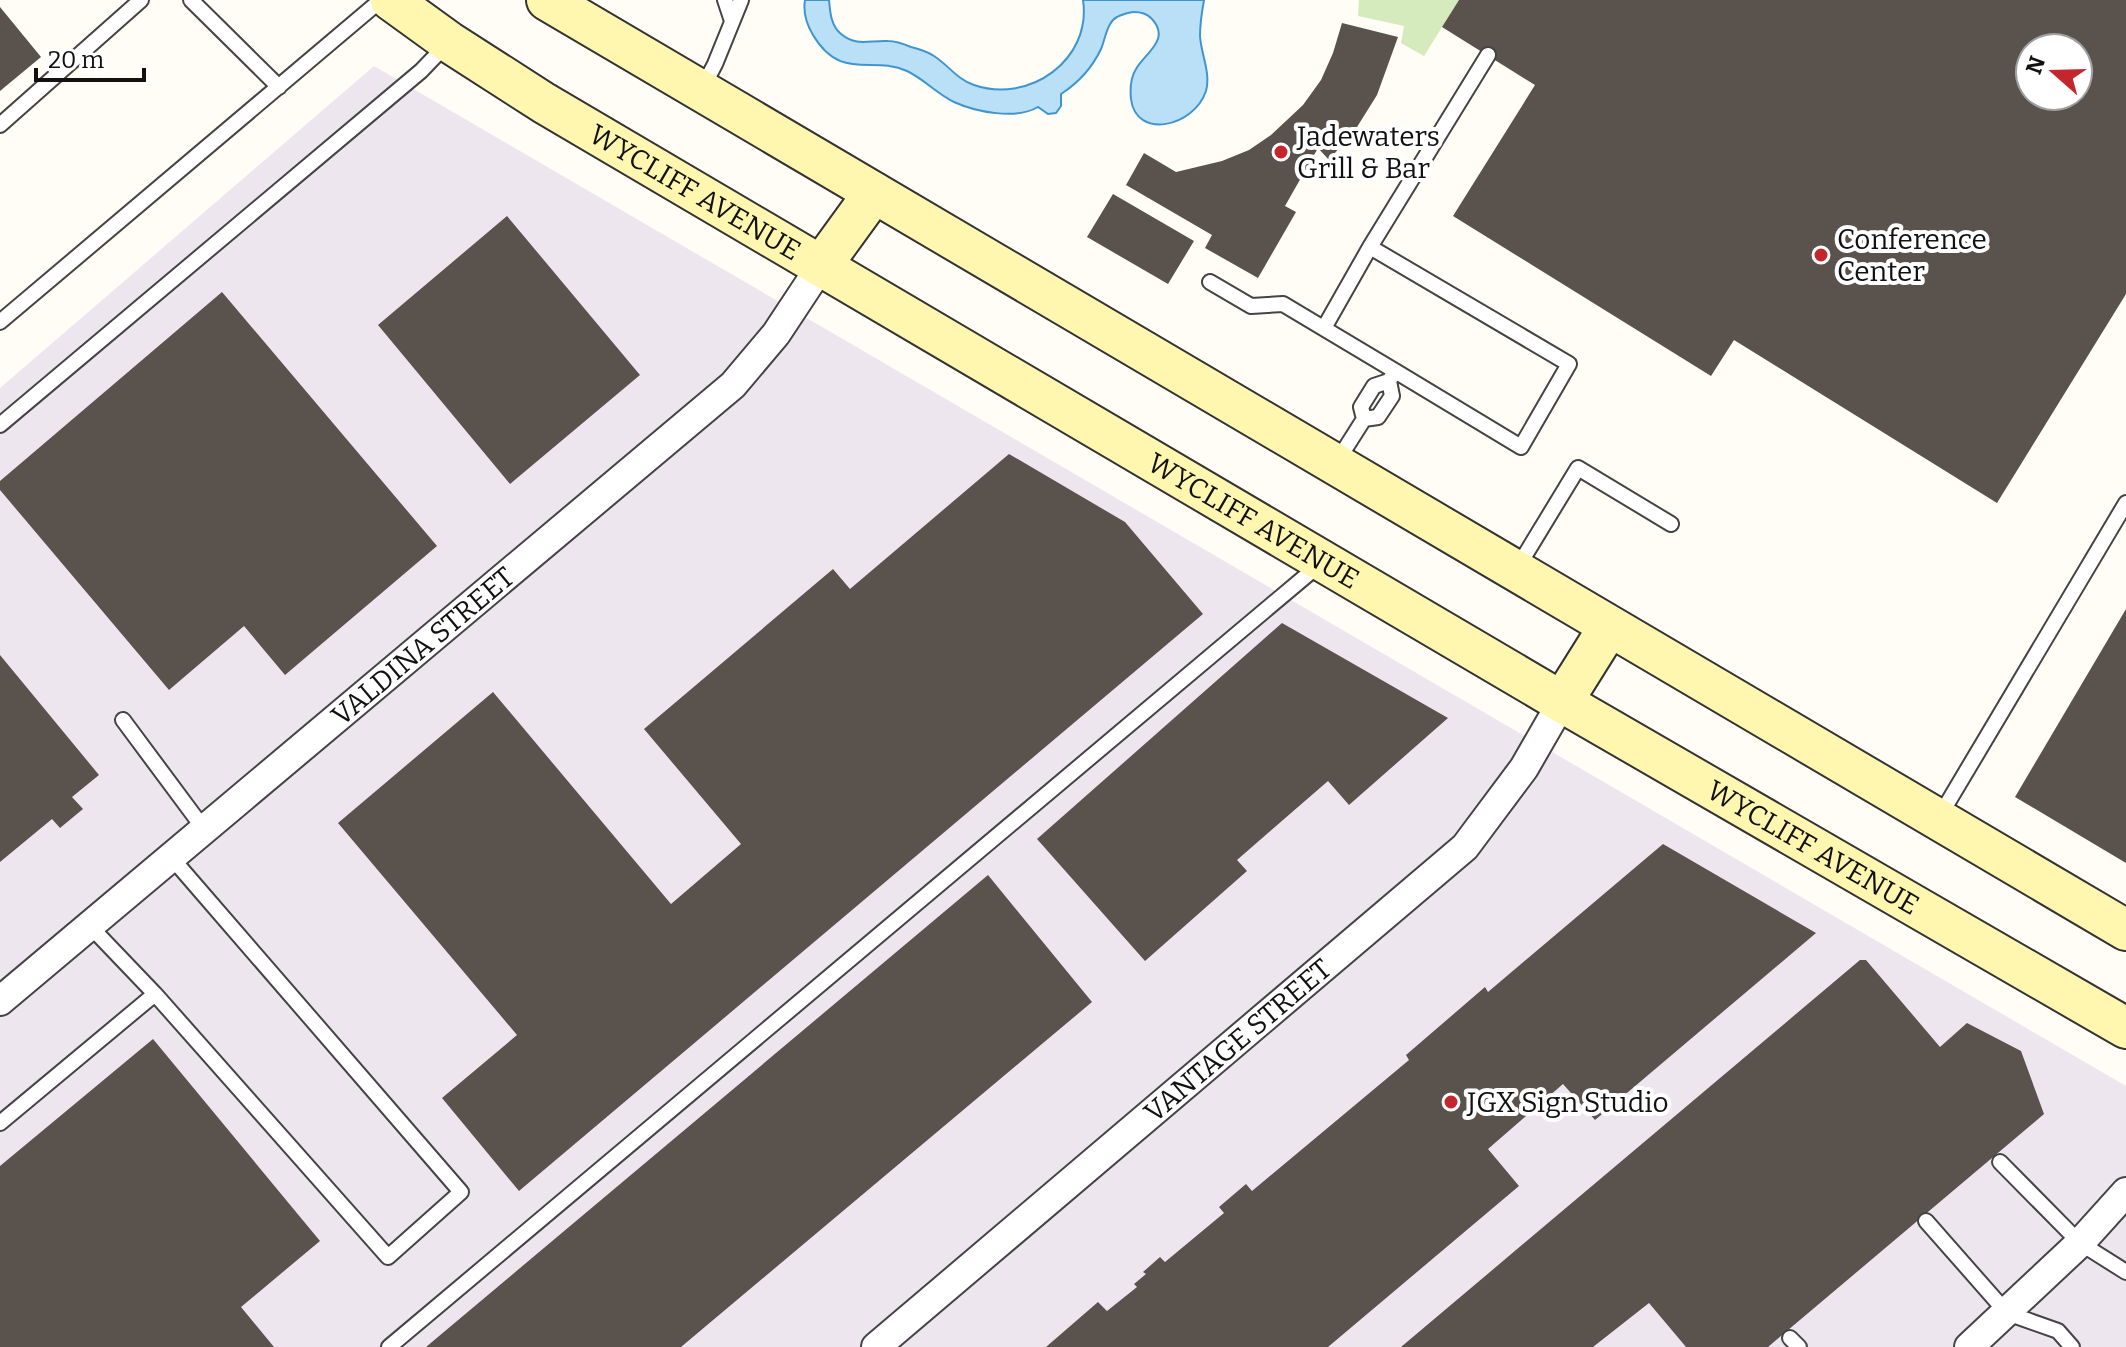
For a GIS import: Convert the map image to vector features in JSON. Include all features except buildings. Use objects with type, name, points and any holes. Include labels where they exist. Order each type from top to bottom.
[{"type":"main road","name":"WYCLIFF AVENUE","points":[[391,0],[449,42],[544,103],[1562,702],[2126,1028]]},
{"type":"main road","points":[[547,0],[2126,930]]},
{"type":"main road","points":[[821,266],[874,193]]},
{"type":"main road","points":[[1562,702],[1609,627]]},
{"type":"street","name":"VALDINA STREET","points":[[0,1001],[733,385],[776,334],[821,266]]},
{"type":"street","name":"VANTAGE STREET","points":[[876,1347],[1465,847],[1524,768],[1562,702]]},
{"type":"street","points":[[1969,1347],[2080,1243],[2126,1192]]},
{"type":"lane","points":[[0,125],[141,0]]},
{"type":"lane","points":[[191,0],[279,87]]},
{"type":"lane","points":[[0,322],[381,0]]},
{"type":"lane","points":[[725,0],[732,21]]},
{"type":"lane","points":[[700,91],[715,64],[741,0]]},
{"type":"lane","points":[[0,425],[421,71],[449,42]]},
{"type":"lane","points":[[1324,328],[1488,55]]},
{"type":"lane","points":[[1210,282],[1251,306],[1283,304],[1324,328],[1392,376],[1521,447],[1569,364],[1370,247]]},
{"type":"lane","points":[[1335,465],[1364,419],[1378,417],[1392,396],[1392,376]]},
{"type":"lane","points":[[1515,572],[1578,468],[1671,524]]},
{"type":"lane","points":[[1938,819],[2126,503]]},
{"type":"lane","points":[[389,1347],[1323,562]]},
{"type":"lane","points":[[123,720],[204,829]]},
{"type":"lane","points":[[89,925],[155,994],[388,1257],[461,1192],[171,857]]},
{"type":"lane","points":[[0,1123],[155,994]]},
{"type":"lane","points":[[2000,1162],[2080,1243],[2126,1272]]},
{"type":"lane","points":[[1926,1221],[2007,1313],[2058,1331],[2072,1347]]},
{"type":"shaded area","points":[[374,66],[2126,1086],[2126,1347],[0,1347],[0,388]]},
{"type":"green space","points":[[1359,0],[1459,0],[1424,56],[1401,43],[1404,26],[1358,16]]},
{"type":"water","points":[[805,0],[829,0],[833,23],[847,38],[858,42],[894,42],[920,50],[934,56],[968,83],[995,89],[1016,88],[1035,82],[1067,58],[1078,41],[1083,22],[1083,0],[1204,0],[1200,36],[1207,70],[1206,91],[1190,113],[1166,124],[1143,120],[1135,112],[1131,99],[1133,76],[1155,45],[1159,33],[1149,17],[1132,12],[1114,19],[1097,56],[1084,74],[1061,94],[1061,106],[1056,113],[1048,114],[1038,107],[1008,114],[973,109],[954,102],[907,71],[881,65],[857,65],[835,58],[811,31],[805,14]]},
{"type":"place","name":"Jadewaters Grill & Bar","points":[[1281,152]]},
{"type":"place","name":"Conference Center","points":[[1821,255]]},
{"type":"place","name":"JGX Sign Studio","points":[[1451,1102]]}]
